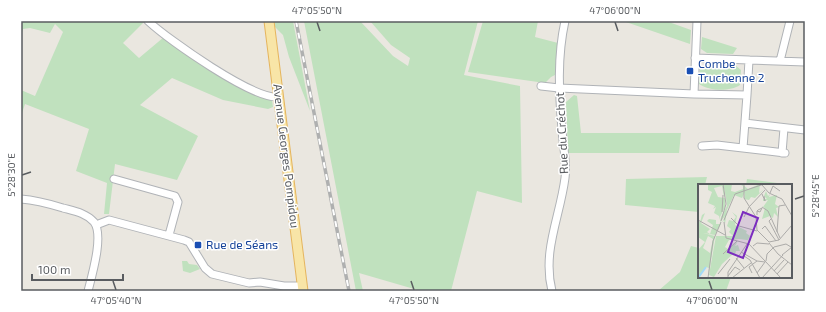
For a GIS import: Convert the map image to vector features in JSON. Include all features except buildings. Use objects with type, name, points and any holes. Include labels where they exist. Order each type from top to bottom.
[{"type":"main road","name":"Avenue Georges Pompidou","points":[[269,21],[302,288]]},
{"type":"street","points":[[148,21],[177,44],[246,87],[266,96],[278,97]]},
{"type":"street","name":"Rue du Créchot","points":[[552,291],[548,275],[548,258],[552,237],[561,206],[565,176],[559,88],[560,55],[566,21]]},
{"type":"street","points":[[694,94],[697,21]]},
{"type":"street","points":[[780,61],[790,21]]},
{"type":"street","points":[[695,58],[805,62]]},
{"type":"street","points":[[743,148],[749,60]]},
{"type":"street","points":[[541,86],[694,94],[747,95]]},
{"type":"street","points":[[745,123],[805,130]]},
{"type":"street","points":[[702,146],[717,145],[783,153],[784,128]]},
{"type":"street","points":[[114,180],[175,196],[178,202],[169,236]]},
{"type":"street","points":[[21,199],[80,213],[89,218],[96,225],[98,234],[97,246],[88,291]]},
{"type":"street","points":[[96,225],[109,220],[189,242],[205,268],[212,274],[249,283],[260,282],[302,288]]},
{"type":"green space","points":[[21,21],[142,21],[144,22],[123,43],[139,58],[164,37],[256,93],[272,100],[273,107],[268,109],[223,100],[172,78],[140,105],[198,136],[177,180],[115,164],[109,214],[104,214],[107,183],[76,171],[89,129],[25,104],[21,116],[21,90],[35,96],[63,32],[55,24],[50,33],[30,28],[23,29],[21,36]]},
{"type":"green space","points":[[274,21],[293,21],[310,111],[289,57],[283,35],[274,26]]},
{"type":"green space","points":[[304,21],[360,21],[393,56],[408,66],[410,58],[391,45],[370,21],[478,21],[464,75],[520,86],[522,203],[477,191],[451,291],[421,291],[359,273],[363,291],[356,291]]},
{"type":"green space","points":[[483,21],[538,21],[535,37],[558,43],[557,74],[545,83],[468,72]]},
{"type":"green space","points":[[623,21],[666,21],[691,30],[690,44]]},
{"type":"green space","points":[[702,37],[737,48],[733,54],[707,53],[701,49]]},
{"type":"green space","points":[[707,64],[735,65],[741,70],[740,85],[731,89],[720,90],[708,88],[699,84],[700,68]]},
{"type":"green space","points":[[574,95],[577,96],[581,133],[681,133],[679,153],[568,153],[566,102]]},
{"type":"green space","points":[[707,177],[705,184],[698,184],[698,212],[625,205],[626,179]]},
{"type":"green space","points":[[747,179],[785,184],[746,184]]},
{"type":"green space","points":[[691,246],[698,248],[698,278],[731,278],[726,291],[658,291],[680,272]]},
{"type":"green space","points":[[182,261],[187,261],[189,264],[197,265],[200,269],[190,273],[183,271]]},
{"type":"railway","points":[[296,21],[349,291]]},
{"type":"place","name":"Combe Truchenne 2","points":[[690,71]]},
{"type":"place","name":"Rue de Séans","points":[[198,245]]}]
